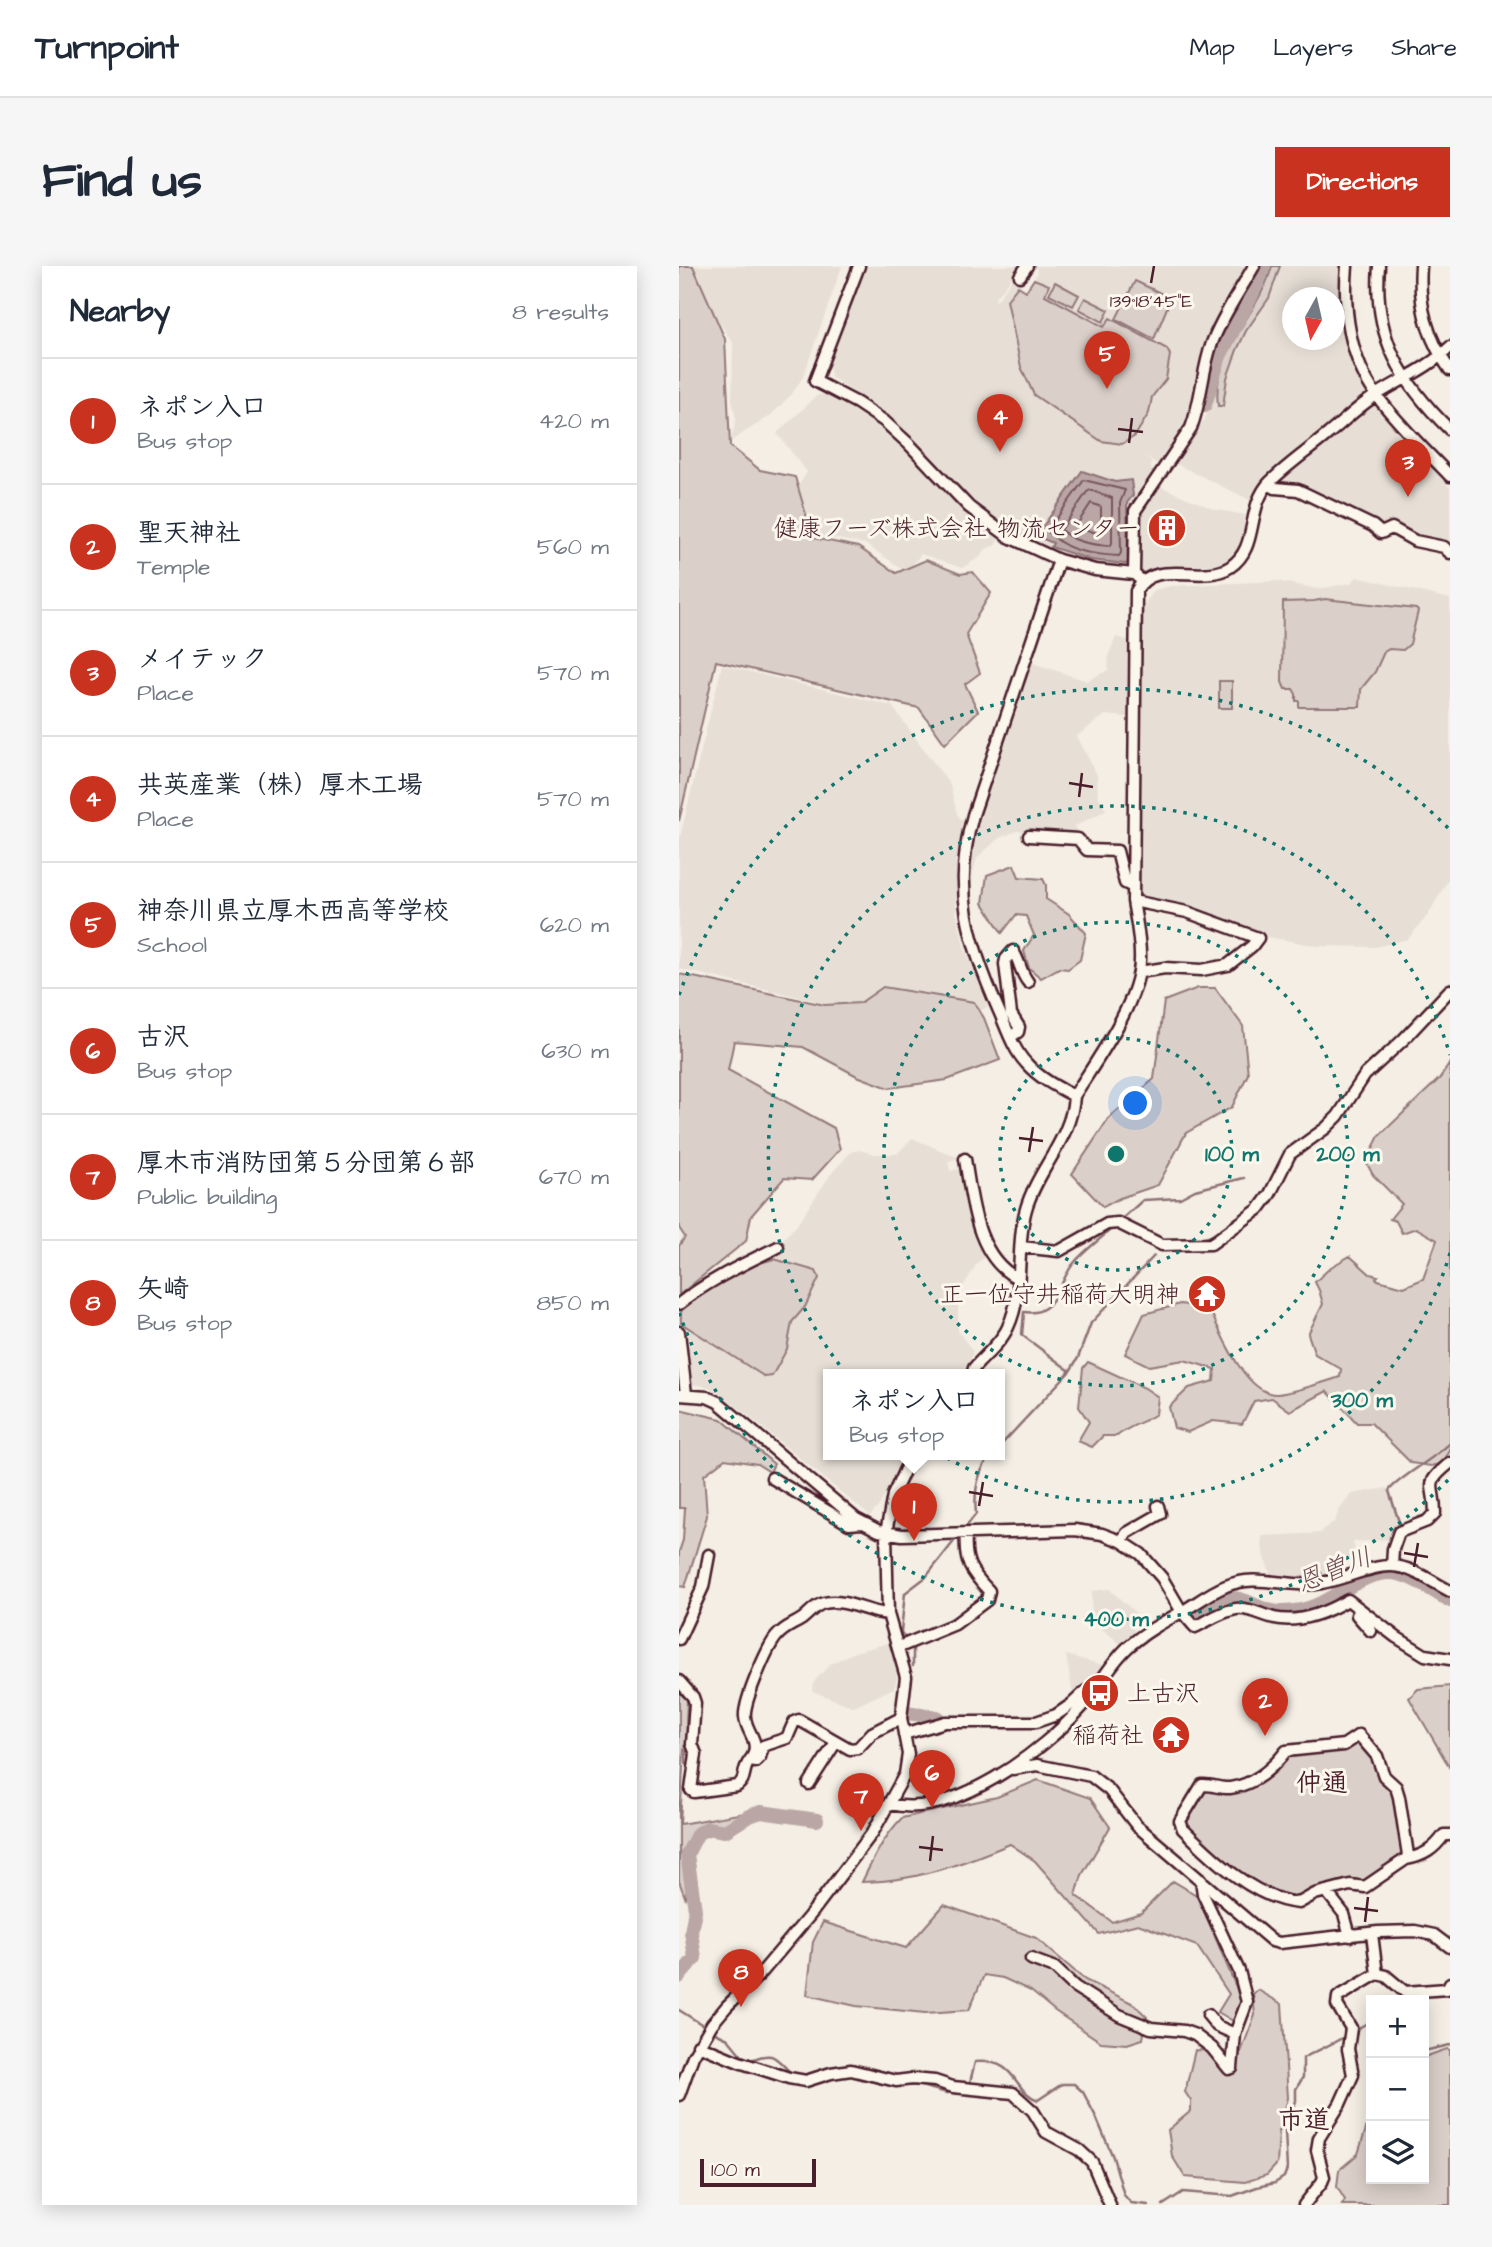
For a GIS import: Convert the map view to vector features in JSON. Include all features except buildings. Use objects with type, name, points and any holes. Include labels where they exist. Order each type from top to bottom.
[{"type":"street","points":[[859,266],[815,381],[884,421],[969,507],[1020,543],[1059,560],[1138,578],[1158,574],[1217,573],[1236,562],[1248,545],[1254,509],[1268,484],[1376,395],[1405,379],[1450,347]]},
{"type":"street","points":[[1020,276],[1027,266]]},
{"type":"street","points":[[974,1369],[1008,1328],[1015,1309],[1023,1224],[1031,1195],[1051,1161],[1074,1109],[1074,1096],[1117,1026],[1139,972],[1140,950],[1133,901],[1138,578],[1135,511],[1192,428],[1212,342],[1254,266]]},
{"type":"street","points":[[1347,266],[1346,305],[1357,357],[1376,395],[1450,476]]},
{"type":"street","points":[[1379,266],[1377,288],[1388,345],[1417,396],[1450,430]]},
{"type":"street","points":[[1421,266],[1420,304],[1425,324],[1440,356],[1450,370]]},
{"type":"street","points":[[1268,484],[1275,488],[1298,490],[1373,526],[1381,533],[1392,528],[1415,541],[1444,547],[1450,553]]},
{"type":"street","points":[[1059,560],[974,815],[965,852],[963,889],[969,934],[985,978],[1019,1054],[1034,1072],[1074,1096]]},
{"type":"street","points":[[1111,572],[1136,590]]},
{"type":"street","points":[[1029,836],[1078,839],[1087,850],[1117,851],[1125,883],[1133,887]]},
{"type":"street","points":[[1133,901],[1187,912],[1258,938],[1228,965],[1202,970],[1165,968],[1139,972]]},
{"type":"street","points":[[1010,1037],[1018,1032],[1020,1027],[1011,1014],[1005,964],[1013,951],[1018,959],[1020,972],[1027,982]]},
{"type":"street","points":[[1021,1247],[1059,1251],[1107,1224],[1118,1223],[1159,1244],[1211,1244],[1259,1209],[1290,1154],[1320,1133],[1338,1116],[1365,1075],[1403,1040],[1450,990]]},
{"type":"street","points":[[965,1159],[982,1239],[1005,1271],[1017,1278]]},
{"type":"street","points":[[679,1304],[740,1265],[778,1247]]},
{"type":"street","points":[[679,1332],[683,1394],[707,1397],[718,1402],[862,1523],[886,1533],[966,1534],[1075,1530],[1102,1534],[1121,1541],[1141,1554],[1195,1627],[1239,1608],[1274,1618],[1297,1620],[1348,1600],[1425,1656],[1450,1659]]},
{"type":"street","points":[[679,2095],[698,2045],[712,2024],[763,1971],[811,1914],[873,1832],[890,1804],[908,1765],[901,1718],[907,1644],[888,1614],[886,1533],[893,1495],[912,1460]]},
{"type":"street","points":[[1392,1566],[1393,1549],[1399,1532],[1427,1521],[1435,1513],[1430,1482],[1450,1463]]},
{"type":"street","points":[[772,1478],[849,1524],[862,1523]]},
{"type":"street","points":[[1121,1541],[1127,1533],[1160,1514],[1158,1506]]},
{"type":"street","points":[[907,1644],[955,1623],[987,1600],[989,1591],[976,1578],[966,1561],[966,1534]]},
{"type":"street","points":[[679,1639],[703,1587],[707,1560]]},
{"type":"street","points":[[890,1804],[899,1807],[935,1802],[968,1791],[1012,1769],[1080,1709],[1112,1664],[1131,1645],[1224,1587],[1239,1581],[1255,1579],[1315,1584],[1392,1566],[1413,1571],[1450,1591]]},
{"type":"street","points":[[679,1681],[695,1703],[692,1745],[696,1754],[691,1790],[694,1792],[737,1786],[744,1778],[746,1766],[755,1749],[744,1716],[752,1687],[775,1638],[786,1626],[801,1620],[826,1602],[888,1614]]},
{"type":"street","points":[[1357,1615],[1371,1631]]},
{"type":"street","points":[[904,1734],[945,1722],[1036,1722],[1056,1715],[1086,1691],[1096,1688]]},
{"type":"street","points":[[750,1760],[755,1762],[760,1757],[763,1746],[787,1738],[794,1722],[799,1720],[850,1749],[858,1748],[872,1733],[901,1718]]},
{"type":"street","points":[[1406,1859],[1396,1787],[1384,1776],[1377,1756],[1359,1732],[1344,1745],[1286,1751],[1277,1764],[1250,1783],[1228,1788],[1202,1784],[1181,1821],[1188,1834],[1267,1896],[1299,1903],[1315,1894],[1350,1885],[1365,1887],[1406,1859],[1421,1856],[1436,1846],[1444,1835],[1450,1835]]},
{"type":"street","points":[[809,1784],[836,1742]]},
{"type":"street","points":[[1012,1769],[1037,1765],[1091,1776],[1109,1790],[1137,1826],[1272,1941],[1279,1943],[1415,1931],[1434,1935],[1450,1945]]},
{"type":"street","points":[[1031,1959],[1055,1968],[1076,1987],[1119,2015],[1151,2028],[1184,2031],[1195,2035],[1212,2048],[1229,2069],[1232,2068],[1235,2034],[1247,2002],[1239,1971],[1203,1894],[1201,1880]]},
{"type":"street","points":[[1326,1891],[1345,1914],[1350,1936]]},
{"type":"street","points":[[1372,1934],[1377,1975]]},
{"type":"street","points":[[1304,2205],[1324,2177],[1317,2150],[1319,2138],[1340,2104],[1353,2075],[1348,2049],[1352,2030],[1337,2005],[1340,1993],[1377,1975],[1386,1976],[1405,1992],[1412,1993],[1447,1989],[1450,1983]]},
{"type":"street","points":[[1208,2015],[1217,2026],[1235,2034]]},
{"type":"street","points":[[698,2045],[752,2066],[806,2081],[851,2070],[896,2081],[935,2081],[953,2087],[1013,2093],[1033,2111],[1047,2132],[1079,2150],[1092,2161],[1110,2205]]},
{"type":"shaded area","points":[[679,266],[693,266],[725,339],[730,446],[760,470],[795,477],[813,538],[858,547],[896,573],[926,560],[960,574],[973,572],[991,593],[966,634],[980,673],[965,684],[978,711],[945,744],[919,708],[716,661],[679,821]]},
{"type":"shaded area","points":[[683,266],[842,266],[803,377],[792,394],[770,416],[731,441],[736,419],[732,400],[733,343]]},
{"type":"shaded area","points":[[867,266],[1020,266],[995,296],[996,302],[1012,279],[1026,289],[1037,274],[1036,266],[1251,266],[1208,341],[1193,417],[1160,466],[1143,455],[1151,461],[1152,477],[1128,510],[1129,567],[1126,570],[1095,565],[1059,554],[1002,524],[968,496],[884,412],[831,377],[829,365]]},
{"type":"shaded area","points":[[1271,266],[1342,266],[1340,287],[1282,287],[1282,350],[1345,350],[1345,321],[1348,342],[1379,409],[1450,488],[1450,549],[1417,538],[1394,525],[1382,530],[1265,480],[1250,500],[1170,461],[1205,419],[1217,378],[1242,322],[1256,303]]},
{"type":"shaded area","points":[[1272,266],[1280,266],[1269,298],[1246,331],[1237,350],[1227,378],[1223,406],[1218,406],[1222,368],[1237,334],[1266,284]]},
{"type":"shaded area","points":[[1034,279],[1049,285],[1045,295],[1104,327],[1110,318],[1167,349],[1170,355],[1166,379],[1152,397],[1149,413],[1135,436],[1122,444],[1101,441],[1034,395],[1021,367],[1007,300],[1018,286],[1026,291]]},
{"type":"shaded area","points":[[1135,281],[1171,298],[1154,339],[1116,319]]},
{"type":"shaded area","points":[[1055,282],[1079,295],[1073,306],[1049,294]]},
{"type":"shaded area","points":[[1085,298],[1109,310],[1103,322],[1079,309]]},
{"type":"shaded area","points":[[818,395],[829,395],[890,434],[954,502],[998,539],[996,545],[986,549],[980,557],[962,568],[921,554],[907,572],[865,544],[820,536],[801,523],[798,493],[799,485],[807,472],[777,433]]},
{"type":"shaded area","points":[[1157,485],[1213,509],[1245,515],[1243,541],[1235,556],[1215,565],[1167,566],[1155,569],[1142,578],[1139,576],[1138,512]]},
{"type":"shaded area","points":[[1357,577],[1450,599],[1450,876],[1428,915],[1408,939],[1375,947],[1318,946],[1262,936],[1139,899],[1142,610],[1147,600],[1155,590],[1171,586],[1277,581],[1318,589],[1351,583]]},
{"type":"shaded area","points":[[1325,599],[1418,611],[1410,644],[1403,650],[1389,649],[1384,652],[1375,672],[1361,689],[1360,707],[1299,707],[1293,689],[1285,689],[1282,682],[1283,602]]},
{"type":"shaded area","points":[[1116,637],[1128,640],[1128,717],[1105,715],[1077,736],[1097,775],[1098,796],[1106,810],[1075,826],[1078,835],[1017,831],[999,838],[977,858],[972,876],[966,876],[971,838],[1030,662],[1087,681],[1108,670],[1109,654]]},
{"type":"shaded area","points":[[722,665],[892,706],[950,785],[957,814],[963,822],[956,861],[956,911],[964,946],[988,1007],[973,1014],[867,1013],[679,969],[679,841]]},
{"type":"shaded area","points":[[1219,681],[1232,681],[1232,708],[1219,708]]},
{"type":"shaded area","points":[[1014,865],[1019,877],[1043,879],[1046,899],[1069,914],[1086,933],[1080,960],[1068,969],[1059,968],[1041,978],[1029,968],[1024,951],[1034,935],[1026,916],[1016,915],[1002,933],[983,903],[987,875]]},
{"type":"shaded area","points":[[679,974],[825,1005],[860,1003],[883,987],[974,1002],[984,1018],[1000,1060],[947,1080],[889,1088],[857,1076],[803,1047],[734,1041],[728,1070],[834,1128],[840,1149],[812,1180],[784,1178],[751,1216],[746,1241],[679,1295],[679,1246],[685,1237],[679,1228]]},
{"type":"shaded area","points":[[1198,988],[1215,988],[1243,1026],[1248,1074],[1232,1107],[1186,1133],[1158,1185],[1103,1207],[1072,1174],[1109,1118],[1154,1079],[1164,1001]]},
{"type":"shaded area","points":[[1450,1063],[1450,1451],[1441,1464],[1431,1466],[1411,1463],[1371,1423],[1357,1423],[1327,1391],[1290,1411],[1272,1398],[1254,1401],[1242,1424],[1213,1421],[1188,1432],[1174,1428],[1169,1407],[1189,1388],[1214,1381],[1215,1369],[1184,1360],[1149,1366],[1125,1354],[1144,1314],[1180,1304],[1209,1308],[1227,1346],[1244,1373],[1265,1392],[1277,1394],[1340,1377],[1341,1369],[1315,1354],[1308,1334],[1323,1304],[1315,1282],[1331,1267],[1350,1256],[1370,1274],[1378,1276],[1378,1280],[1404,1287],[1423,1279],[1437,1240],[1416,1228],[1402,1233],[1396,1221],[1390,1219],[1402,1204],[1373,1175],[1366,1162],[1379,1136],[1440,1078]]},
{"type":"shaded area","points":[[912,1138],[959,1158],[948,1161],[950,1171],[963,1168],[988,1256],[978,1262],[958,1295],[958,1331],[973,1352],[967,1369],[823,1369],[823,1460],[904,1460],[879,1506],[870,1516],[724,1396],[709,1387],[679,1379],[679,1299],[781,1241],[796,1226],[831,1174],[851,1152],[859,1150],[875,1154],[897,1154]]},
{"type":"shaded area","points":[[774,1259],[816,1271],[819,1278],[805,1307],[792,1322],[787,1349],[772,1376],[765,1377],[681,1323],[681,1315],[689,1300],[711,1285]]},
{"type":"shaded area","points":[[1088,1362],[1145,1388],[1158,1397],[1156,1414],[1117,1436],[1103,1436],[1092,1447],[1078,1441],[1089,1422],[1079,1407],[1083,1368]]},
{"type":"shaded area","points":[[679,1409],[721,1419],[774,1464],[770,1472],[757,1464],[725,1459],[704,1475],[707,1516],[685,1587],[679,1586],[679,1552],[683,1540],[685,1508],[679,1508]]},
{"type":"shaded area","points":[[1387,1488],[1401,1528],[1393,1539],[1353,1542],[1356,1557],[1332,1564],[1332,1578],[1315,1581],[1271,1577],[1262,1547],[1262,1536],[1321,1533],[1335,1521],[1339,1510],[1352,1494]]},
{"type":"shaded area","points":[[1109,1589],[1137,1614],[1127,1621],[1138,1635],[1123,1646],[1091,1620],[1092,1591]]},
{"type":"shaded area","points":[[889,1643],[898,1674],[894,1688],[854,1707],[812,1691],[813,1683],[830,1664],[855,1652]]},
{"type":"shaded area","points":[[1066,1655],[1107,1666],[1074,1701]]},
{"type":"shaded area","points":[[1450,1686],[1450,1768],[1409,1698],[1418,1689]]},
{"type":"shaded area","points":[[679,1693],[687,1699],[686,1725],[691,1728],[694,1754],[692,1765],[686,1764],[684,1749],[680,1824],[750,1812],[754,1818],[692,1841],[685,1897],[679,1881]]},
{"type":"shaded area","points":[[1361,1739],[1394,1788],[1404,1855],[1363,1884],[1300,1900],[1262,1890],[1186,1830],[1184,1818],[1201,1787],[1231,1790],[1289,1752]]},
{"type":"shaded area","points":[[1038,1780],[1090,1798],[1110,1827],[1082,1875],[1076,1895],[1112,1922],[1141,1913],[1173,1881],[1198,1896],[1242,2007],[1233,2021],[1218,2012],[1229,1994],[1197,1946],[1138,1924],[1099,1934],[1035,1861],[1010,1844],[919,1875],[862,1882],[884,1840],[902,1818],[997,1797]]},
{"type":"shaded area","points":[[944,1905],[1036,1938],[1085,1980],[1134,2004],[1147,2017],[1143,2039],[1127,2044],[1101,2042],[1031,1991],[1003,1978],[984,1975],[969,2010],[925,2013],[856,2006],[807,1995],[813,1942],[823,1922],[906,1948]]},
{"type":"shaded area","points":[[1258,1990],[1282,2004],[1288,2098],[1279,2132],[1277,2164],[1267,2175],[1245,2182],[1185,2177],[1172,2156],[1168,2130],[1191,2111],[1191,2101],[1185,2092],[1195,2050],[1241,2052],[1255,2015],[1253,1994]]},
{"type":"shaded area","points":[[1450,2050],[1450,2205],[1342,2205],[1345,2200],[1337,2187],[1339,2170],[1358,2154],[1366,2129],[1366,2184],[1429,2184],[1429,2055]]},
{"type":"water","points":[[1082,471],[1115,482],[1131,480],[1133,495],[1127,503],[1126,564],[1091,560],[1051,547],[1053,543],[1036,536]]},
{"type":"waterway","points":[[1205,405],[1220,356],[1264,266]]},
{"type":"waterway","points":[[1332,1116],[1362,1069],[1399,1037],[1450,983]]},
{"type":"waterway","points":[[1261,1197],[1286,1152]]},
{"type":"waterway","points":[[1123,1218],[1143,1200],[1180,1198],[1195,1190],[1244,1178]]},
{"type":"waterway","points":[[1070,1371],[1022,1335],[1024,1312],[1035,1312],[1050,1303],[1074,1263],[1110,1230]]},
{"type":"waterway","points":[[1203,1239],[1216,1234]]},
{"type":"waterway","points":[[1005,1441],[1070,1371],[1078,1358],[1091,1323],[1154,1256]]},
{"type":"waterway","points":[[1400,1525],[1389,1491],[1450,1443]]},
{"type":"waterway","points":[[965,1528],[976,1514],[977,1483],[988,1460]]},
{"type":"waterway","points":[[910,1640],[902,1635],[901,1631],[905,1593],[926,1577],[955,1540]]},
{"type":"waterway","name":"恩曽川","points":[[1194,1617],[1232,1598],[1272,1611],[1300,1610],[1312,1607],[1364,1579],[1387,1573],[1412,1579],[1450,1601]]},
{"type":"waterway","points":[[913,1646],[913,1666]]},
{"type":"waterway","name":"恩曽川","points":[[907,1713],[937,1717]]},
{"type":"waterway","name":"恩曽川","points":[[679,1977],[695,1958],[691,1932],[695,1910],[687,1854],[698,1833],[707,1828],[725,1831],[761,1812],[817,1820]]},
{"type":"waterway","points":[[679,2010],[706,2027]]},
{"type":"waterway","points":[[1353,2031],[1366,2024]]},
{"type":"waterway","points":[[711,2031],[728,2039],[742,2056],[751,2060],[764,2056],[773,2057],[790,2072]]},
{"type":"waterway","points":[[1163,2205],[1183,2192],[1232,2196],[1275,2183],[1284,2177],[1287,2169],[1285,2131],[1296,2101],[1296,2089],[1303,2077],[1303,2058],[1347,2035]]},
{"type":"waterway","points":[[1429,2050],[1450,2045]]},
{"type":"waterway","points":[[970,2082],[975,2062],[989,2062],[1007,2070],[1029,2095],[1038,2100],[1062,2084],[1074,2084],[1083,2092],[1096,2117],[1113,2157],[1124,2195],[1131,2203],[1148,2205]]},
{"type":"waterway","points":[[861,2079],[888,2085],[921,2086],[947,2093],[962,2092]]},
{"type":"place","name":"神奈川県立厚木西高等学校","points":[[1107,389]]},
{"type":"place","name":"共英産業（株）厚木工場","points":[[1000,452]]},
{"type":"place","name":"メイテック","points":[[1408,497]]},
{"type":"place","name":"健康フーズ株式会社 物流センター","points":[[1167,528]]},
{"type":"place","name":"正一位守井稲荷大明神","points":[[1207,1294]]},
{"type":"place","name":"ネポン入口","points":[[914,1541]]},
{"type":"place","name":"上古沢","points":[[1100,1693]]},
{"type":"place","name":"稲荷社","points":[[1171,1735]]},
{"type":"place","name":"聖天神社","points":[[1265,1736]]},
{"type":"place","name":"古沢","points":[[932,1808]]},
{"type":"place","name":"厚木市消防団第５分団第６部","points":[[861,1831]]},
{"type":"place","name":"矢崎","points":[[741,2007]]},
{"type":"district","name":"仲通","points":[[1322,1782]]},
{"type":"district","name":"市道","points":[[1304,2119]]}]
